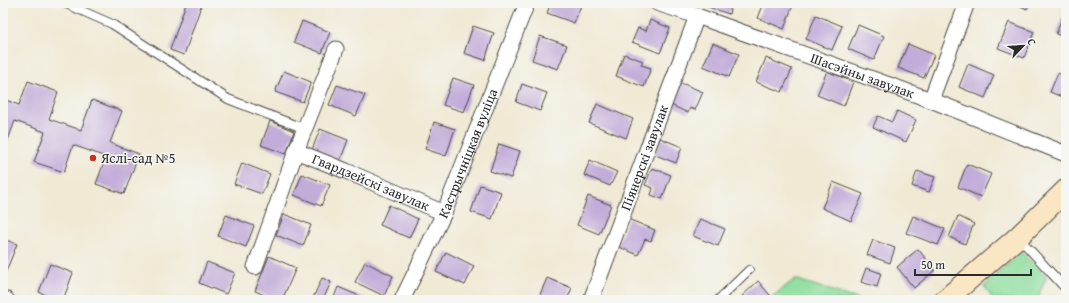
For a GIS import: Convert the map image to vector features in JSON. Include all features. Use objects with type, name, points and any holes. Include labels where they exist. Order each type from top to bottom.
[{"type":"street","name":"Кастрычніцкая вуліца","points":[[402,300],[444,213],[527,3]]},
{"type":"street","name":"Шасэйны завулак","points":[[657,3],[930,100],[1066,154]]},
{"type":"street","points":[[930,100],[967,3]]},
{"type":"street","name":"Піянерскі завулак","points":[[591,300],[697,16]]},
{"type":"street","name":"Гвардзейскі завулак","points":[[255,267],[296,151],[336,48]]},
{"type":"street","name":"Гвардзейскі завулак","points":[[296,151],[444,213]]},
{"type":"street","points":[[954,297],[1066,190]]},
{"type":"lane","points":[[64,3],[112,24],[228,98],[305,128]]},
{"type":"lane","points":[[1018,237],[1066,290]]},
{"type":"lane","points":[[718,300],[749,270]]},
{"type":"green space","points":[[1021,252],[1047,277],[1039,294],[1044,300],[993,300],[984,286]]},
{"type":"green space","points":[[795,279],[861,300],[777,300],[773,296]]},
{"type":"building","points":[[186,3],[202,3],[184,55],[170,50]]},
{"type":"building","points":[[551,3],[582,3],[574,23],[547,13]]},
{"type":"building","points":[[709,3],[732,3],[729,14],[708,7]]},
{"type":"building","points":[[764,3],[788,3],[793,5],[784,29],[758,18]]},
{"type":"building","points":[[1014,3],[1030,3],[1027,9]]},
{"type":"building","points":[[1066,7],[1066,38],[1056,34]]},
{"type":"building","points":[[816,15],[842,26],[832,50],[806,39]]},
{"type":"building","points":[[650,20],[670,28],[660,53],[632,42],[638,28],[646,31]]},
{"type":"building","points":[[302,21],[330,32],[322,53],[294,42]]},
{"type":"building","points":[[1009,22],[1034,32],[1024,58],[998,48]]},
{"type":"building","points":[[858,25],[884,36],[874,60],[848,49]]},
{"type":"building","points":[[473,26],[494,33],[485,60],[464,53]]},
{"type":"building","points":[[540,36],[567,45],[558,69],[532,60]]},
{"type":"building","points":[[713,43],[739,54],[729,77],[703,66]]},
{"type":"building","points":[[908,44],[934,55],[924,78],[898,68]]},
{"type":"building","points":[[624,54],[643,61],[641,65],[651,68],[644,87],[616,76]]},
{"type":"building","points":[[766,58],[792,69],[782,92],[756,82]]},
{"type":"building","points":[[968,64],[994,75],[985,98],[959,87]]},
{"type":"building","points":[[284,71],[311,82],[303,102],[275,92]]},
{"type":"building","points":[[827,71],[853,82],[844,106],[817,95]]},
{"type":"building","points":[[1058,73],[1066,77],[1066,88],[1062,97],[1050,92]]},
{"type":"building","points":[[453,78],[474,85],[464,112],[443,105]]},
{"type":"building","points":[[28,81],[58,92],[49,119],[81,130],[92,100],[122,111],[110,143],[139,154],[124,194],[96,184],[106,157],[73,145],[64,172],[34,162],[45,132],[15,121],[5,148],[3,147],[3,99],[19,105]]},
{"type":"building","points":[[681,83],[703,92],[695,110],[690,108],[688,113],[671,105]]},
{"type":"building","points":[[522,84],[547,93],[540,111],[516,102]]},
{"type":"building","points":[[337,85],[365,95],[356,116],[329,105]]},
{"type":"building","points":[[597,104],[633,119],[626,138],[589,123]]},
{"type":"building","points":[[897,111],[916,120],[906,142],[873,127],[878,116],[892,122]]},
{"type":"building","points":[[270,121],[294,131],[286,154],[261,145]]},
{"type":"building","points":[[434,122],[455,129],[446,156],[425,149]]},
{"type":"building","points":[[320,129],[348,140],[340,161],[312,150]]},
{"type":"building","points":[[660,138],[682,147],[676,163],[653,154]]},
{"type":"building","points":[[499,144],[520,151],[511,178],[490,171]]},
{"type":"building","points":[[590,160],[617,172],[610,186],[584,175]]},
{"type":"building","points":[[242,163],[270,174],[262,194],[234,184]]},
{"type":"building","points":[[967,164],[991,174],[981,197],[958,187]]},
{"type":"building","points":[[652,168],[671,175],[662,199],[651,195],[653,188],[645,185]]},
{"type":"building","points":[[917,171],[935,177],[929,192],[912,186]]},
{"type":"building","points":[[302,174],[330,185],[321,206],[294,195]]},
{"type":"building","points":[[833,182],[863,194],[851,221],[822,208]]},
{"type":"building","points":[[480,185],[501,192],[492,219],[471,212]]},
{"type":"building","points":[[588,196],[611,205],[599,234],[577,225]]},
{"type":"building","points":[[389,205],[418,219],[409,238],[380,225]]},
{"type":"building","points":[[284,214],[311,225],[303,246],[276,235]]},
{"type":"building","points":[[226,215],[254,226],[246,247],[218,236]]},
{"type":"building","points":[[913,216],[945,229],[938,245],[906,233]]},
{"type":"building","points":[[958,216],[974,224],[965,244],[949,237]]},
{"type":"building","points":[[628,219],[655,230],[651,241],[645,239],[638,255],[617,246]]},
{"type":"building","points":[[700,219],[725,229],[718,246],[693,236]]},
{"type":"building","points":[[3,239],[17,244],[3,279]]},
{"type":"building","points":[[873,240],[895,248],[890,263],[867,255]]},
{"type":"building","points":[[918,249],[935,270],[914,288],[897,267]]},
{"type":"building","points":[[446,252],[474,266],[465,285],[436,272]]},
{"type":"building","points":[[269,256],[296,268],[282,300],[276,300],[255,291]]},
{"type":"building","points":[[207,262],[235,273],[226,294],[199,283]]},
{"type":"building","points":[[365,262],[393,276],[384,296],[355,282]]},
{"type":"building","points":[[50,264],[73,273],[63,300],[57,300],[39,292]]},
{"type":"building","points":[[866,268],[881,273],[877,287],[861,282]]},
{"type":"building","points":[[322,278],[331,282],[323,300],[312,300]]},
{"type":"building","points":[[547,278],[572,288],[567,300],[543,300],[539,297]]},
{"type":"building","points":[[758,281],[775,300],[742,300],[740,298]]},
{"type":"building","points":[[338,287],[369,300],[333,300]]},
{"type":"place","name":"Яслі-сад №5","points":[[93,158]]}]
